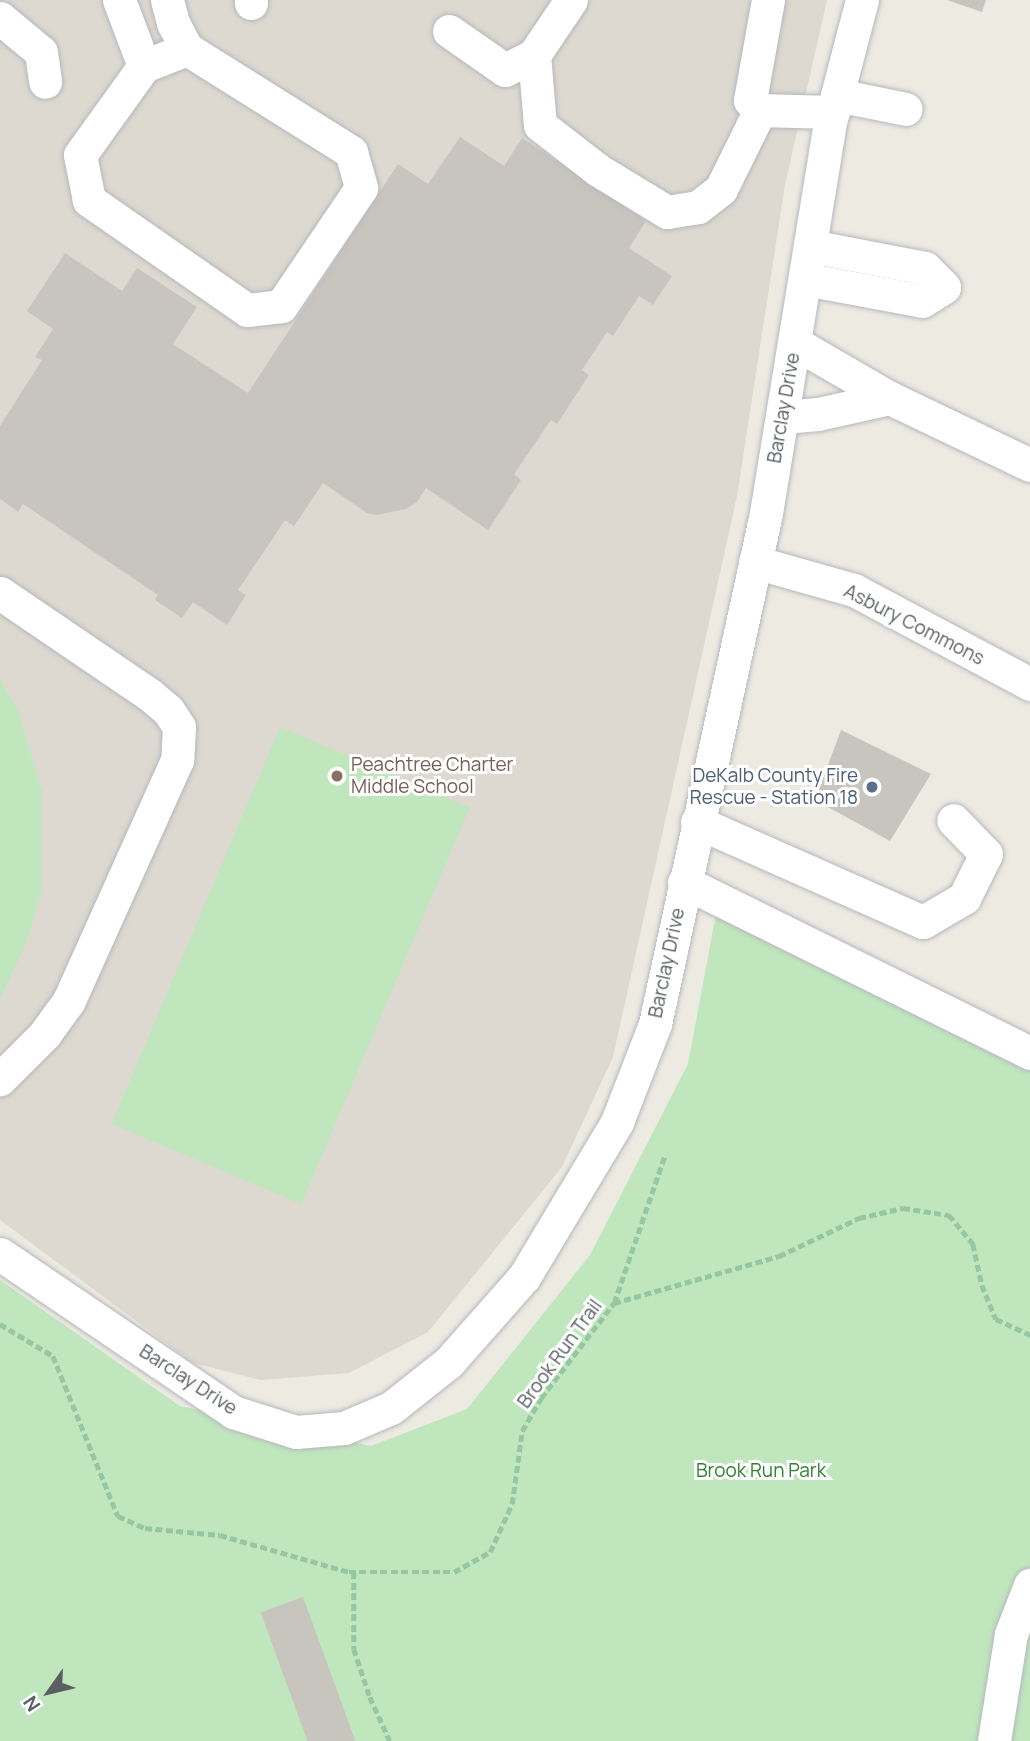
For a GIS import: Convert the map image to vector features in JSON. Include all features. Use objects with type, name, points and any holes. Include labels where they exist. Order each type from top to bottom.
[{"type":"street","points":[[119,0],[144,66]]},
{"type":"street","points":[[167,0],[173,23],[187,49],[351,152],[361,188],[281,306],[247,310],[89,200],[80,155],[144,66],[187,49]]},
{"type":"street","points":[[449,31],[505,70],[534,55],[571,0]]},
{"type":"street","points":[[768,0],[750,100],[760,110],[835,104],[906,109]]},
{"type":"street","name":"Barclay Drive","points":[[0,1254],[233,1412],[296,1432],[344,1428],[391,1408],[449,1362],[524,1278],[617,1122],[655,1024],[755,562],[783,417],[835,104],[862,0]]},
{"type":"street","points":[[0,19],[41,52],[45,82]]},
{"type":"street","points":[[534,55],[540,125],[598,170],[667,212],[698,208],[720,189],[760,110]]},
{"type":"street","points":[[804,279],[922,301],[944,287],[925,268],[810,246]]},
{"type":"street","points":[[864,257],[886,275],[865,290]]},
{"type":"street","points":[[795,343],[890,398],[1030,465]]},
{"type":"street","points":[[783,417],[818,414],[890,398]]},
{"type":"street","name":"Asbury Commons","points":[[755,562],[853,590],[1030,684]]},
{"type":"street","points":[[0,593],[150,695],[168,710],[179,727],[177,760],[68,1002],[46,1034],[0,1079]]},
{"type":"street","points":[[697,822],[923,922],[964,898],[986,854],[953,820]]},
{"type":"street","points":[[684,881],[1030,1053]]},
{"type":"street","points":[[995,1741],[1011,1634],[1030,1586]]},
{"type":"path","points":[[614,1303],[665,1155]]},
{"type":"path","name":"Brook Run Trail","points":[[0,1324],[53,1356],[118,1516],[145,1528],[220,1535],[277,1554],[354,1572],[454,1572],[490,1552],[512,1504],[522,1432],[541,1398],[614,1303],[779,1256],[859,1218],[904,1208],[949,1215],[973,1244],[982,1285],[996,1319],[1030,1335]]},
{"type":"path","points":[[354,1572],[354,1649],[369,1697],[390,1741]]},
{"type":"shaded area","name":"Peachtree Charter Middle School","points":[[0,0],[827,0],[785,185],[737,496],[613,1057],[562,1167],[428,1332],[349,1373],[261,1380],[193,1363],[0,1220]]},
{"type":"green space","points":[[0,679],[18,711],[42,792],[42,890],[25,946],[0,998]]},
{"type":"green space","points":[[280,727],[470,807],[301,1204],[112,1124]]},
{"type":"green space","name":"Brook Run Park","points":[[722,882],[1030,1052],[1030,1741],[0,1741],[0,1280],[180,1406],[371,1446],[467,1409],[590,1255],[688,1064]]},
{"type":"building","points":[[947,0],[986,0],[982,12]]},
{"type":"building","points":[[460,137],[504,166],[522,138],[646,221],[629,248],[672,276],[653,305],[639,296],[613,336],[607,332],[582,370],[589,375],[557,424],[551,420],[514,474],[521,480],[488,530],[426,488],[417,502],[406,509],[376,515],[367,513],[323,483],[294,526],[285,520],[238,590],[246,595],[227,625],[193,602],[182,618],[155,600],[158,595],[23,504],[18,512],[0,499],[0,426],[42,360],[35,357],[53,329],[27,311],[65,253],[122,291],[137,268],[197,307],[173,344],[248,393],[398,164],[428,184]]},
{"type":"building","name":"DeKalb County Fire Rescue - Station 18","points":[[841,730],[931,774],[890,841],[815,800]]},
{"type":"building","points":[[303,1597],[355,1741],[308,1741],[261,1612]]},
{"type":"place","name":"Peachtree Charter Middle School","points":[[337,776]]},
{"type":"place","name":"DeKalb County Fire Rescue - Station 18","points":[[872,787]]}]
